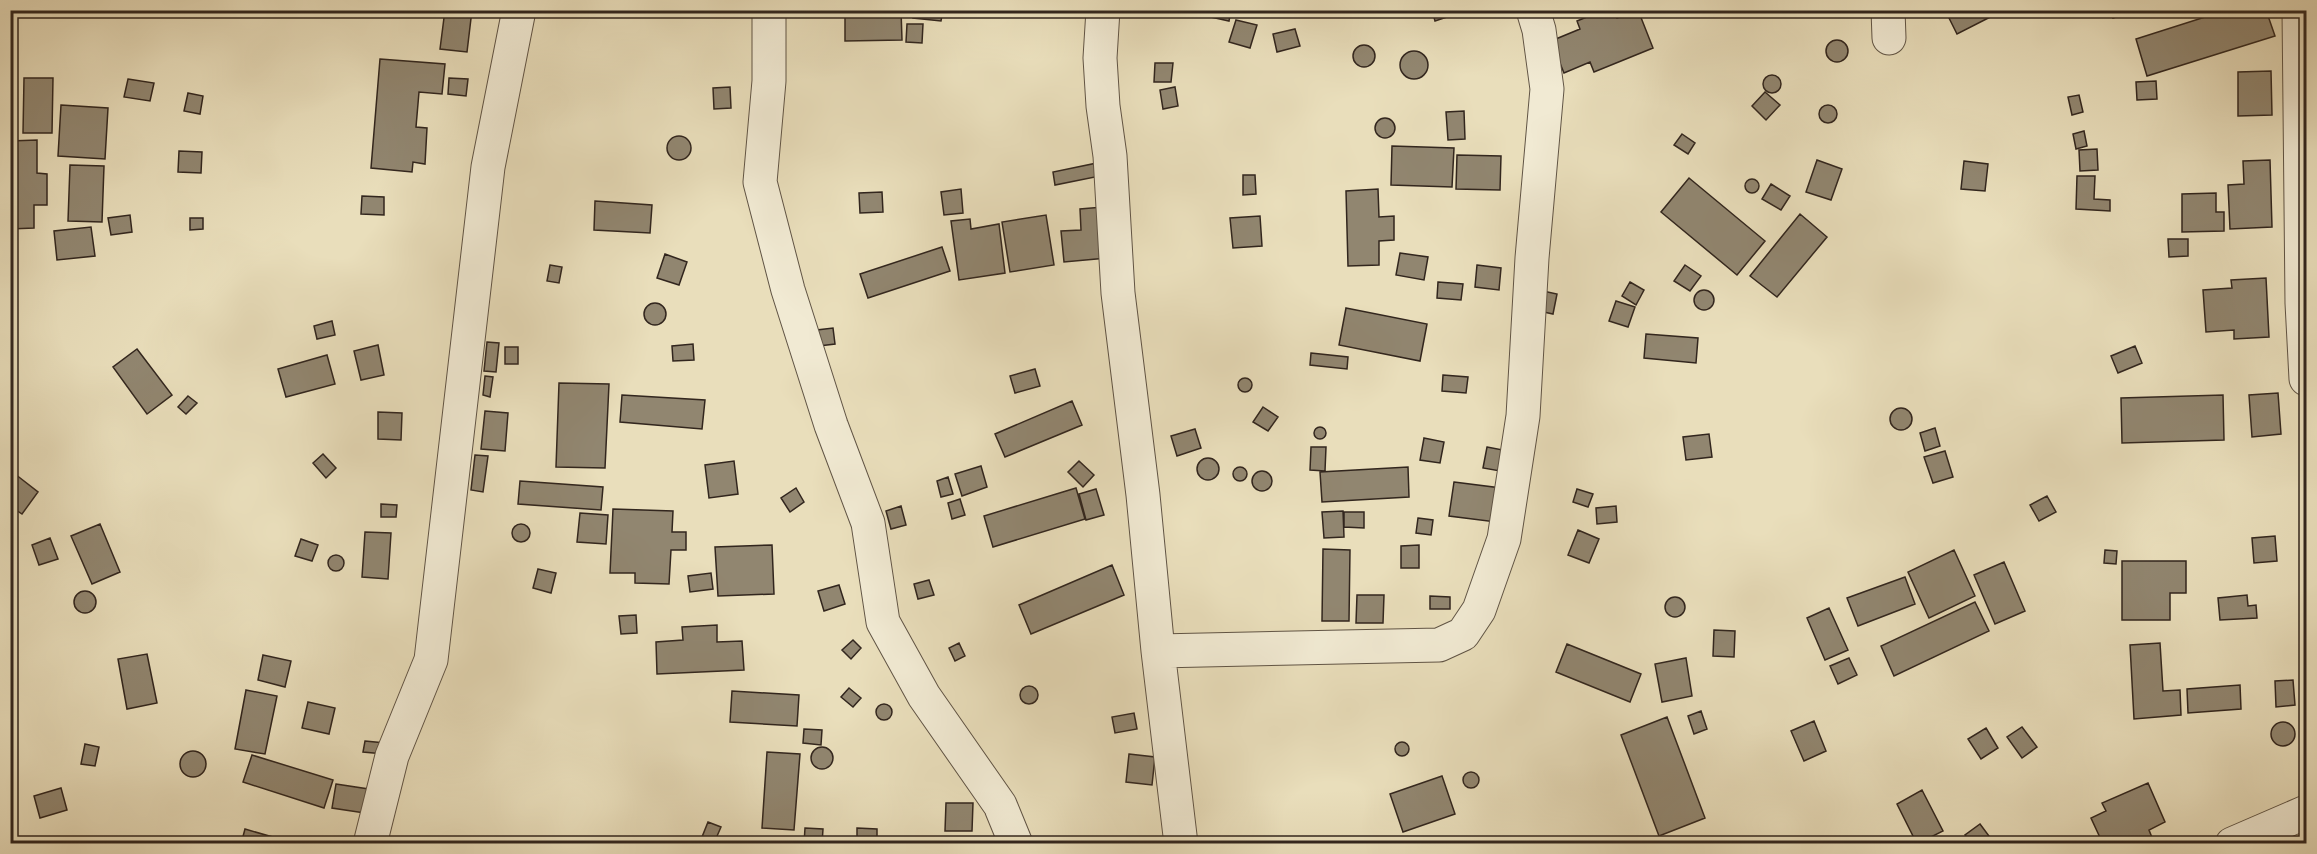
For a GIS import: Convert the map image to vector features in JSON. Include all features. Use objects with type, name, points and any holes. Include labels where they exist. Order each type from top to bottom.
[{"type":"street","points":[[370,843],[392,756],[431,660],[488,167],[519,10]]},
{"type":"street","points":[[769,10],[769,81],[760,182],[788,290],[831,425],[868,523],[883,621],[924,696],[1000,805],[1016,843]]},
{"type":"street","points":[[1103,10],[1100,57],[1102,96],[1110,156],[1118,293],[1143,495],[1180,843]]},
{"type":"street","points":[[1158,651],[1439,645],[1463,634],[1479,610],[1504,539],[1523,416],[1532,258],[1547,89],[1539,30],[1533,10]]},
{"type":"street","points":[[2299,10],[2302,303],[2307,378]]},
{"type":"street","points":[[2232,843],[2307,812]]},
{"type":"building","points":[[109,10],[132,10],[132,14],[109,16]]},
{"type":"building","points":[[445,10],[472,10],[467,52],[440,49]]},
{"type":"building","points":[[845,10],[901,10],[902,40],[845,41]]},
{"type":"building","points":[[914,10],[943,10],[941,21],[913,18]]},
{"type":"building","points":[[1207,10],[1231,10],[1229,21],[1206,16]]},
{"type":"building","points":[[1432,10],[1465,10],[1465,11],[1435,21]]},
{"type":"building","points":[[1544,10],[1570,10],[1548,20]]},
{"type":"building","points":[[1604,10],[1613,10],[1617,18],[1638,10],[1653,48],[1594,72],[1590,62],[1564,73],[1551,41],[1580,29],[1577,21]]},
{"type":"building","points":[[1945,10],[2004,10],[1957,34]]},
{"type":"building","points":[[2111,10],[2135,10],[2135,11],[2113,18]]},
{"type":"building","points":[[2227,10],[2266,10],[2275,36],[2147,76],[2136,39]]},
{"type":"building","points":[[1236,20],[1257,25],[1250,48],[1229,42]]},
{"type":"building","points":[[10,22],[14,22],[16,43],[10,44]]},
{"type":"building","points":[[907,24],[923,24],[922,43],[906,42]]},
{"type":"building","points":[[1295,29],[1300,46],[1277,52],[1273,34]]},
{"type":"building","points":[[1837,40],[1845,43],[1848,51],[1845,59],[1837,62],[1829,59],[1826,51],[1829,43]]},
{"type":"building","points":[[1364,45],[1372,48],[1375,56],[1372,64],[1364,67],[1356,64],[1353,56],[1356,48]]},
{"type":"building","points":[[1414,51],[1424,55],[1428,65],[1424,75],[1414,79],[1404,75],[1400,65],[1404,55]]},
{"type":"building","points":[[380,59],[445,64],[442,94],[419,92],[416,127],[427,128],[425,164],[413,162],[412,172],[371,168]]},
{"type":"building","points":[[1155,63],[1173,63],[1171,82],[1154,82]]},
{"type":"building","points":[[2271,71],[2272,115],[2238,116],[2238,72]]},
{"type":"building","points":[[1772,75],[1778,78],[1781,84],[1778,90],[1772,93],[1766,90],[1763,84],[1766,78]]},
{"type":"building","points":[[24,78],[53,78],[52,133],[23,133]]},
{"type":"building","points":[[449,78],[468,79],[466,96],[448,94]]},
{"type":"building","points":[[128,79],[154,83],[150,101],[124,97]]},
{"type":"building","points":[[2156,81],[2157,99],[2137,100],[2136,82]]},
{"type":"building","points":[[730,87],[731,108],[714,109],[713,88]]},
{"type":"building","points":[[1175,87],[1178,106],[1163,109],[1160,90]]},
{"type":"building","points":[[1765,92],[1780,105],[1766,120],[1752,106]]},
{"type":"building","points":[[188,93],[203,96],[200,114],[184,111]]},
{"type":"building","points":[[2079,95],[2083,112],[2072,115],[2068,97]]},
{"type":"building","points":[[61,105],[108,108],[105,159],[58,156]]},
{"type":"building","points":[[1828,105],[1834,108],[1837,114],[1834,120],[1828,123],[1822,120],[1819,114],[1822,108]]},
{"type":"building","points":[[1464,111],[1465,139],[1448,140],[1446,112]]},
{"type":"building","points":[[1381,118],[1389,118],[1395,124],[1395,132],[1389,138],[1381,138],[1375,132],[1375,124]]},
{"type":"building","points":[[2084,131],[2087,146],[2076,149],[2073,134]]},
{"type":"building","points":[[1682,134],[1695,143],[1688,154],[1674,145]]},
{"type":"building","points":[[679,136],[688,139],[691,148],[688,157],[679,160],[670,157],[667,148],[670,139]]},
{"type":"building","points":[[37,140],[37,173],[47,174],[47,205],[34,205],[34,228],[10,229],[10,141]]},
{"type":"building","points":[[1392,146],[1454,148],[1452,187],[1391,185]]},
{"type":"building","points":[[2097,149],[2098,170],[2080,171],[2079,150]]},
{"type":"building","points":[[179,151],[202,152],[201,173],[178,172]]},
{"type":"building","points":[[1457,155],[1501,156],[1500,190],[1456,189]]},
{"type":"building","points":[[1817,160],[1842,169],[1831,200],[1806,192]]},
{"type":"building","points":[[2270,160],[2272,227],[2230,229],[2228,185],[2244,184],[2243,161]]},
{"type":"building","points":[[1964,161],[1988,164],[1985,191],[1961,189]]},
{"type":"building","points":[[1097,163],[1100,176],[1055,185],[1053,172]]},
{"type":"building","points":[[70,165],[104,166],[102,222],[68,221]]},
{"type":"building","points":[[1243,175],[1255,175],[1256,194],[1243,195]]},
{"type":"building","points":[[2077,176],[2095,176],[2094,199],[2110,200],[2110,211],[2076,209]]},
{"type":"building","points":[[1689,178],[1765,241],[1737,275],[1661,212]]},
{"type":"building","points":[[1752,179],[1757,181],[1759,186],[1757,191],[1752,193],[1747,191],[1745,186],[1747,181]]},
{"type":"building","points":[[1771,184],[1790,196],[1781,210],[1762,199]]},
{"type":"building","points":[[961,189],[963,213],[944,215],[941,192]]},
{"type":"building","points":[[1378,189],[1379,217],[1394,216],[1394,240],[1379,241],[1379,265],[1348,266],[1346,191]]},
{"type":"building","points":[[882,192],[883,212],[860,213],[859,193]]},
{"type":"building","points":[[2216,193],[2216,212],[2224,212],[2224,231],[2182,232],[2182,194]]},
{"type":"building","points":[[362,196],[384,197],[384,215],[361,214]]},
{"type":"building","points":[[595,201],[652,205],[650,233],[594,230]]},
{"type":"building","points":[[1103,207],[1107,258],[1064,262],[1061,231],[1081,230],[1080,209]]},
{"type":"building","points":[[1800,214],[1827,237],[1777,297],[1750,276]]},
{"type":"building","points":[[130,215],[132,232],[111,235],[108,218]]},
{"type":"building","points":[[1046,215],[1054,265],[1010,272],[1002,222]]},
{"type":"building","points":[[1260,216],[1262,246],[1233,248],[1230,218]]},
{"type":"building","points":[[190,218],[203,218],[203,229],[190,230]]},
{"type":"building","points":[[970,219],[971,229],[999,224],[1005,273],[959,280],[951,221]]},
{"type":"building","points":[[91,227],[95,256],[57,260],[54,231]]},
{"type":"building","points":[[2168,239],[2188,239],[2188,256],[2169,257]]},
{"type":"building","points":[[942,247],[950,271],[868,298],[860,274]]},
{"type":"building","points":[[1400,253],[1428,257],[1424,280],[1396,275]]},
{"type":"building","points":[[665,254],[687,262],[679,285],[657,278]]},
{"type":"building","points":[[550,265],[562,267],[559,283],[547,281]]},
{"type":"building","points":[[1477,265],[1501,268],[1499,290],[1475,287]]},
{"type":"building","points":[[1685,265],[1701,276],[1690,291],[1674,281]]},
{"type":"building","points":[[2266,278],[2269,337],[2234,339],[2234,330],[2206,332],[2203,290],[2232,288],[2231,280]]},
{"type":"building","points":[[1438,282],[1463,284],[1461,300],[1437,298]]},
{"type":"building","points":[[1630,282],[1644,290],[1636,305],[1622,296]]},
{"type":"building","points":[[1704,290],[1711,293],[1714,300],[1711,307],[1704,310],[1697,307],[1694,300],[1697,293]]},
{"type":"building","points":[[1543,291],[1557,294],[1553,314],[1539,311]]},
{"type":"building","points":[[1616,301],[1635,307],[1628,327],[1609,321]]},
{"type":"building","points":[[655,303],[665,310],[666,314],[659,324],[655,325],[645,318],[644,314],[651,304]]},
{"type":"building","points":[[1346,308],[1427,324],[1420,361],[1339,345]]},
{"type":"building","points":[[332,321],[335,335],[317,339],[314,326]]},
{"type":"building","points":[[833,328],[835,344],[819,346],[817,330]]},
{"type":"building","points":[[1646,334],[1698,338],[1696,363],[1644,358]]},
{"type":"building","points":[[487,342],[499,343],[496,372],[484,371]]},
{"type":"building","points":[[693,344],[694,360],[673,361],[672,346]]},
{"type":"building","points":[[378,345],[384,375],[361,380],[354,351]]},
{"type":"building","points":[[2135,346],[2142,363],[2118,373],[2111,356]]},
{"type":"building","points":[[505,347],[518,347],[518,364],[505,364]]},
{"type":"building","points":[[137,349],[172,395],[147,414],[113,367]]},
{"type":"building","points":[[1311,353],[1348,357],[1347,369],[1310,365]]},
{"type":"building","points":[[327,355],[335,384],[286,397],[278,369]]},
{"type":"building","points":[[1035,369],[1040,386],[1015,393],[1010,376]]},
{"type":"building","points":[[1443,375],[1468,377],[1466,393],[1442,391]]},
{"type":"building","points":[[485,376],[493,377],[490,397],[483,395]]},
{"type":"building","points":[[1242,378],[1248,378],[1252,385],[1248,392],[1242,392],[1238,388],[1238,382]]},
{"type":"building","points":[[559,383],[609,384],[605,468],[556,467]]},
{"type":"building","points":[[2278,393],[2281,434],[2252,437],[2249,395]]},
{"type":"building","points":[[622,395],[705,400],[702,429],[620,422]]},
{"type":"building","points":[[2223,395],[2224,440],[2122,443],[2121,398]]},
{"type":"building","points":[[188,396],[197,403],[186,414],[178,407]]},
{"type":"building","points":[[1072,401],[1082,425],[1005,457],[995,434]]},
{"type":"building","points":[[1263,407],[1278,417],[1268,431],[1253,422]]},
{"type":"building","points":[[1901,408],[1909,411],[1912,419],[1909,427],[1901,430],[1893,427],[1890,419],[1893,411]]},
{"type":"building","points":[[485,411],[508,413],[505,451],[481,449]]},
{"type":"building","points":[[378,412],[402,413],[401,440],[378,439]]},
{"type":"building","points":[[1320,427],[1326,433],[1320,439],[1314,433]]},
{"type":"building","points":[[1935,428],[1940,446],[1925,451],[1920,433]]},
{"type":"building","points":[[1195,429],[1201,448],[1177,456],[1171,436]]},
{"type":"building","points":[[1709,434],[1712,457],[1686,460],[1683,437]]},
{"type":"building","points":[[1424,438],[1444,442],[1440,463],[1420,460]]},
{"type":"building","points":[[1311,447],[1326,447],[1325,471],[1310,470]]},
{"type":"building","points":[[1487,447],[1503,450],[1500,471],[1483,468]]},
{"type":"building","points":[[1945,451],[1953,477],[1933,483],[1924,457]]},
{"type":"building","points":[[323,454],[336,468],[326,478],[313,463]]},
{"type":"building","points":[[475,455],[488,456],[483,492],[471,490]]},
{"type":"building","points":[[1208,458],[1218,465],[1219,469],[1212,479],[1208,480],[1198,473],[1197,469],[1204,459]]},
{"type":"building","points":[[734,461],[738,494],[709,498],[705,465]]},
{"type":"building","points":[[1079,461],[1094,475],[1083,487],[1068,472]]},
{"type":"building","points":[[981,466],[987,487],[962,496],[955,474]]},
{"type":"building","points":[[1240,467],[1245,469],[1247,474],[1245,479],[1240,481],[1235,479],[1233,474],[1235,469]]},
{"type":"building","points":[[1408,467],[1409,497],[1322,502],[1320,472]]},
{"type":"building","points":[[1258,471],[1266,471],[1272,477],[1272,485],[1266,491],[1258,491],[1252,485],[1252,477]]},
{"type":"building","points":[[15,474],[38,492],[22,514],[10,506],[10,480]]},
{"type":"building","points":[[948,477],[953,494],[941,497],[937,481]]},
{"type":"building","points":[[520,481],[603,487],[601,510],[518,504]]},
{"type":"building","points":[[1454,482],[1501,488],[1496,522],[1449,516]]},
{"type":"building","points":[[796,488],[804,502],[790,512],[781,498]]},
{"type":"building","points":[[1076,488],[1085,519],[993,547],[984,516]]},
{"type":"building","points":[[1096,489],[1104,515],[1086,520],[1079,494]]},
{"type":"building","points":[[1577,489],[1593,494],[1588,507],[1573,502]]},
{"type":"building","points":[[2047,496],[2056,512],[2039,521],[2030,505]]},
{"type":"building","points":[[960,499],[965,515],[952,519],[948,503]]},
{"type":"building","points":[[381,504],[397,505],[396,517],[381,517]]},
{"type":"building","points":[[901,506],[906,525],[891,529],[886,511]]},
{"type":"building","points":[[1616,506],[1617,522],[1597,524],[1596,508]]},
{"type":"building","points":[[613,509],[673,511],[672,532],[686,532],[686,550],[671,550],[669,584],[635,583],[635,573],[610,573]]},
{"type":"building","points":[[1343,511],[1344,537],[1324,538],[1322,512]]},
{"type":"building","points":[[1344,512],[1364,512],[1364,528],[1344,527]]},
{"type":"building","points":[[580,513],[608,515],[606,544],[577,542]]},
{"type":"building","points":[[1418,518],[1433,520],[1431,535],[1416,533]]},
{"type":"building","points":[[100,524],[120,572],[92,584],[71,536]]},
{"type":"building","points":[[521,524],[529,529],[530,533],[525,541],[521,542],[513,537],[512,533],[517,525]]},
{"type":"building","points":[[1578,530],[1599,539],[1589,563],[1568,555]]},
{"type":"building","points":[[365,532],[391,533],[388,579],[362,577]]},
{"type":"building","points":[[2275,536],[2277,561],[2254,563],[2252,538]]},
{"type":"building","points":[[50,538],[58,559],[39,565],[32,545]]},
{"type":"building","points":[[301,539],[318,545],[312,561],[295,556]]},
{"type":"building","points":[[772,545],[774,594],[718,596],[715,547]]},
{"type":"building","points":[[1419,545],[1419,568],[1401,568],[1401,546]]},
{"type":"building","points":[[1323,549],[1350,550],[1349,621],[1322,621]]},
{"type":"building","points":[[1954,550],[1975,596],[1929,618],[1908,572]]},
{"type":"building","points":[[2105,550],[2117,551],[2116,564],[2104,563]]},
{"type":"building","points":[[336,555],[342,557],[344,563],[342,569],[336,571],[330,569],[328,563],[330,557]]},
{"type":"building","points":[[2122,561],[2186,561],[2186,593],[2170,593],[2170,620],[2122,620]]},
{"type":"building","points":[[2004,562],[2025,611],[1995,624],[1974,575]]},
{"type":"building","points":[[1112,565],[1124,595],[1031,634],[1019,605]]},
{"type":"building","points":[[538,569],[556,573],[551,593],[533,588]]},
{"type":"building","points":[[711,573],[713,589],[690,592],[688,576]]},
{"type":"building","points":[[1905,577],[1915,604],[1858,626],[1847,598]]},
{"type":"building","points":[[929,580],[934,595],[918,599],[914,584]]},
{"type":"building","points":[[839,585],[845,604],[824,611],[818,591]]},
{"type":"building","points":[[85,591],[93,594],[96,602],[93,610],[85,613],[77,610],[74,602],[77,594]]},
{"type":"building","points":[[1357,595],[1384,595],[1383,623],[1356,623]]},
{"type":"building","points":[[2247,595],[2248,606],[2256,605],[2257,618],[2220,620],[2218,598]]},
{"type":"building","points":[[1430,596],[1450,597],[1450,609],[1430,609]]},
{"type":"building","points":[[1675,597],[1682,600],[1685,607],[1682,614],[1675,617],[1668,614],[1665,607],[1668,600]]},
{"type":"building","points":[[1975,602],[1989,631],[1894,676],[1881,646]]},
{"type":"building","points":[[1829,608],[1848,650],[1825,660],[1807,618]]},
{"type":"building","points":[[636,615],[637,633],[621,634],[619,616]]},
{"type":"building","points":[[717,625],[717,642],[742,641],[744,670],[657,674],[656,642],[683,640],[682,627]]},
{"type":"building","points":[[1714,630],[1735,631],[1734,657],[1713,656]]},
{"type":"building","points":[[853,640],[861,648],[851,659],[842,650]]},
{"type":"building","points":[[959,643],[965,656],[955,661],[949,648]]},
{"type":"building","points":[[2160,643],[2163,691],[2180,690],[2181,715],[2134,719],[2130,645]]},
{"type":"building","points":[[1567,644],[1641,674],[1630,702],[1556,672]]},
{"type":"building","points":[[147,654],[157,703],[127,709],[118,659]]},
{"type":"building","points":[[263,655],[291,661],[285,687],[258,680]]},
{"type":"building","points":[[1686,658],[1692,696],[1662,702],[1655,664]]},
{"type":"building","points":[[1849,658],[1857,675],[1838,684],[1830,666]]},
{"type":"building","points":[[10,659],[13,659],[16,682],[10,683]]},
{"type":"building","points":[[2293,680],[2295,705],[2276,707],[2275,681]]},
{"type":"building","points":[[2240,685],[2241,709],[2188,713],[2187,689]]},
{"type":"building","points":[[1025,686],[1033,686],[1038,691],[1036,702],[1025,704],[1020,699],[1020,691]]},
{"type":"building","points":[[849,688],[861,698],[853,707],[841,697]]},
{"type":"building","points":[[246,690],[277,696],[265,754],[235,749]]},
{"type":"building","points":[[732,691],[799,695],[797,726],[730,722]]},
{"type":"building","points":[[308,702],[335,708],[329,734],[302,728]]},
{"type":"building","points":[[884,704],[892,712],[884,720],[876,712]]},
{"type":"building","points":[[1701,711],[1707,729],[1694,734],[1688,716]]},
{"type":"building","points":[[1134,713],[1137,729],[1115,733],[1112,717]]},
{"type":"building","points":[[1667,717],[1705,818],[1659,836],[1621,735]]},
{"type":"building","points":[[1814,721],[1826,751],[1804,761],[1791,731]]},
{"type":"building","points":[[2283,722],[2292,725],[2295,734],[2292,743],[2283,746],[2274,743],[2271,734],[2274,725]]},
{"type":"building","points":[[2022,727],[2037,747],[2022,758],[2007,737]]},
{"type":"building","points":[[1986,728],[1998,748],[1981,759],[1968,739]]},
{"type":"building","points":[[804,729],[822,730],[821,745],[803,743]]},
{"type":"building","points":[[365,741],[385,743],[384,754],[363,752]]},
{"type":"building","points":[[1402,742],[1407,744],[1409,749],[1407,754],[1402,756],[1397,754],[1395,749],[1397,744]]},
{"type":"building","points":[[85,744],[99,747],[95,766],[81,764]]},
{"type":"building","points":[[822,747],[832,754],[833,758],[826,768],[822,769],[812,762],[811,758],[818,748]]},
{"type":"building","points":[[193,751],[202,755],[206,764],[202,773],[193,777],[184,773],[180,764],[184,755]]},
{"type":"building","points":[[767,752],[800,754],[794,830],[762,828]]},
{"type":"building","points":[[1129,754],[1155,757],[1152,785],[1126,782]]},
{"type":"building","points":[[252,755],[333,780],[324,808],[243,782]]},
{"type":"building","points":[[1468,772],[1474,772],[1479,780],[1477,786],[1468,788],[1463,783],[1463,777]]},
{"type":"building","points":[[1442,776],[1455,814],[1403,832],[1390,794]]},
{"type":"building","points":[[2148,783],[2165,822],[2149,830],[2153,840],[2146,844],[2132,844],[2129,837],[2115,844],[2103,844],[2091,818],[2106,811],[2102,803]]},
{"type":"building","points":[[336,784],[375,790],[371,814],[332,808]]},
{"type":"building","points":[[61,788],[67,810],[40,818],[34,796]]},
{"type":"building","points":[[1922,790],[1943,831],[1917,844],[1897,804]]},
{"type":"building","points":[[946,803],[973,803],[972,831],[945,831]]},
{"type":"building","points":[[708,822],[721,827],[714,843],[702,837]]},
{"type":"building","points":[[1980,824],[1992,840],[1987,844],[1971,844],[1965,835]]},
{"type":"building","points":[[805,828],[823,829],[822,844],[804,844]]},
{"type":"building","points":[[857,828],[877,829],[877,844],[857,844]]},
{"type":"building","points":[[245,829],[297,844],[241,844]]}]
